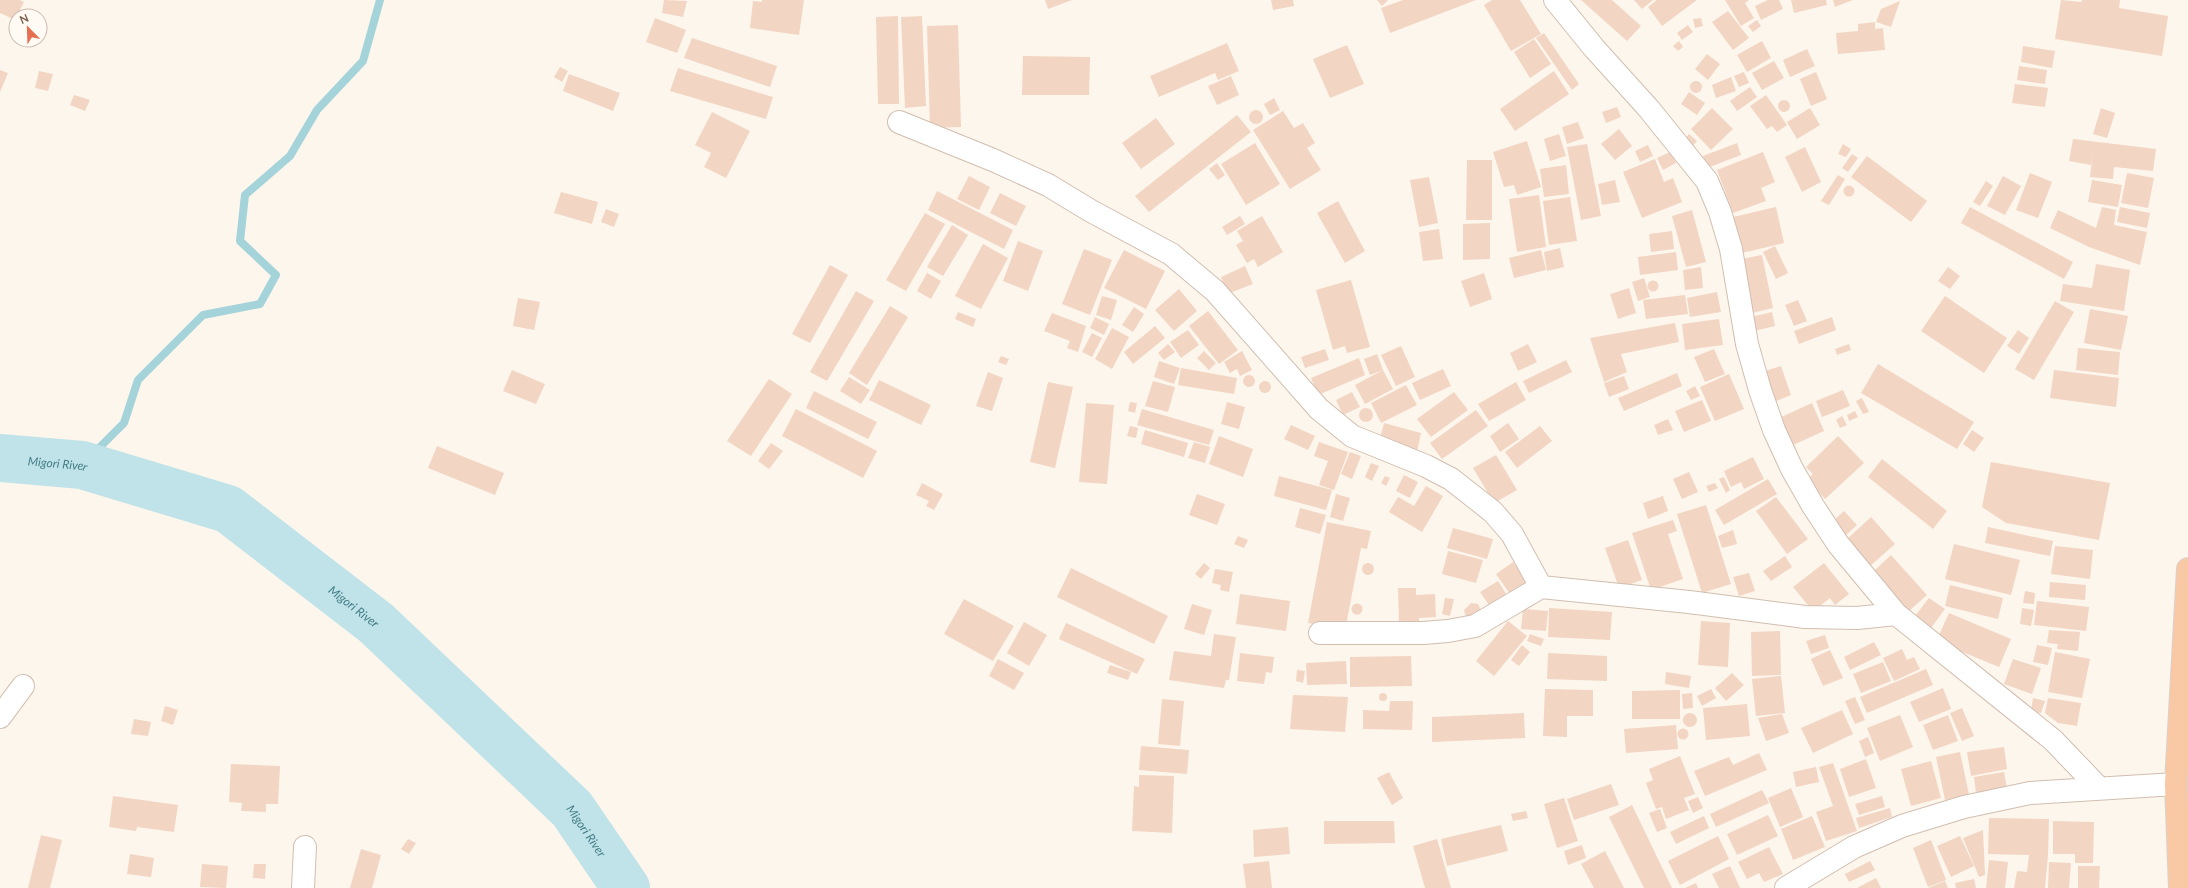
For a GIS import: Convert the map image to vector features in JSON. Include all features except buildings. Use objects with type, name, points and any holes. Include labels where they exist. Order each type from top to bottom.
[{"type":"highway","points":[[2180,888],[2176,784],[2188,569]]},
{"type":"street","points":[[1555,0],[1594,48],[1650,109],[1707,181],[1720,212],[1731,249],[1747,344],[1760,390],[1774,430],[1792,469],[1817,513],[1863,576],[1896,614],[2053,740],[2099,788]]},
{"type":"street","points":[[899,122],[993,160],[1048,185],[1091,211],[1171,254],[1215,291],[1319,409],[1352,436],[1426,466],[1451,478],[1493,512],[1512,534],[1541,587]]},
{"type":"street","points":[[1320,633],[1423,633],[1448,631],[1475,626],[1541,587],[1689,602],[1804,617],[1857,618],[1896,614]]},
{"type":"street","points":[[0,717],[22,686]]},
{"type":"street","points":[[1786,888],[1854,847],[1902,826],[1964,807],[2030,793],[2176,784]]},
{"type":"street","points":[[302,888],[305,847]]},
{"type":"waterway","points":[[82,465],[124,423],[138,380],[203,315],[260,304],[276,275],[240,241],[245,195],[290,156],[317,110],[363,61],[380,0]]},
{"type":"waterway","name":"Migori River","points":[[0,458],[82,465],[228,509],[376,623],[572,809],[626,888]]}]
